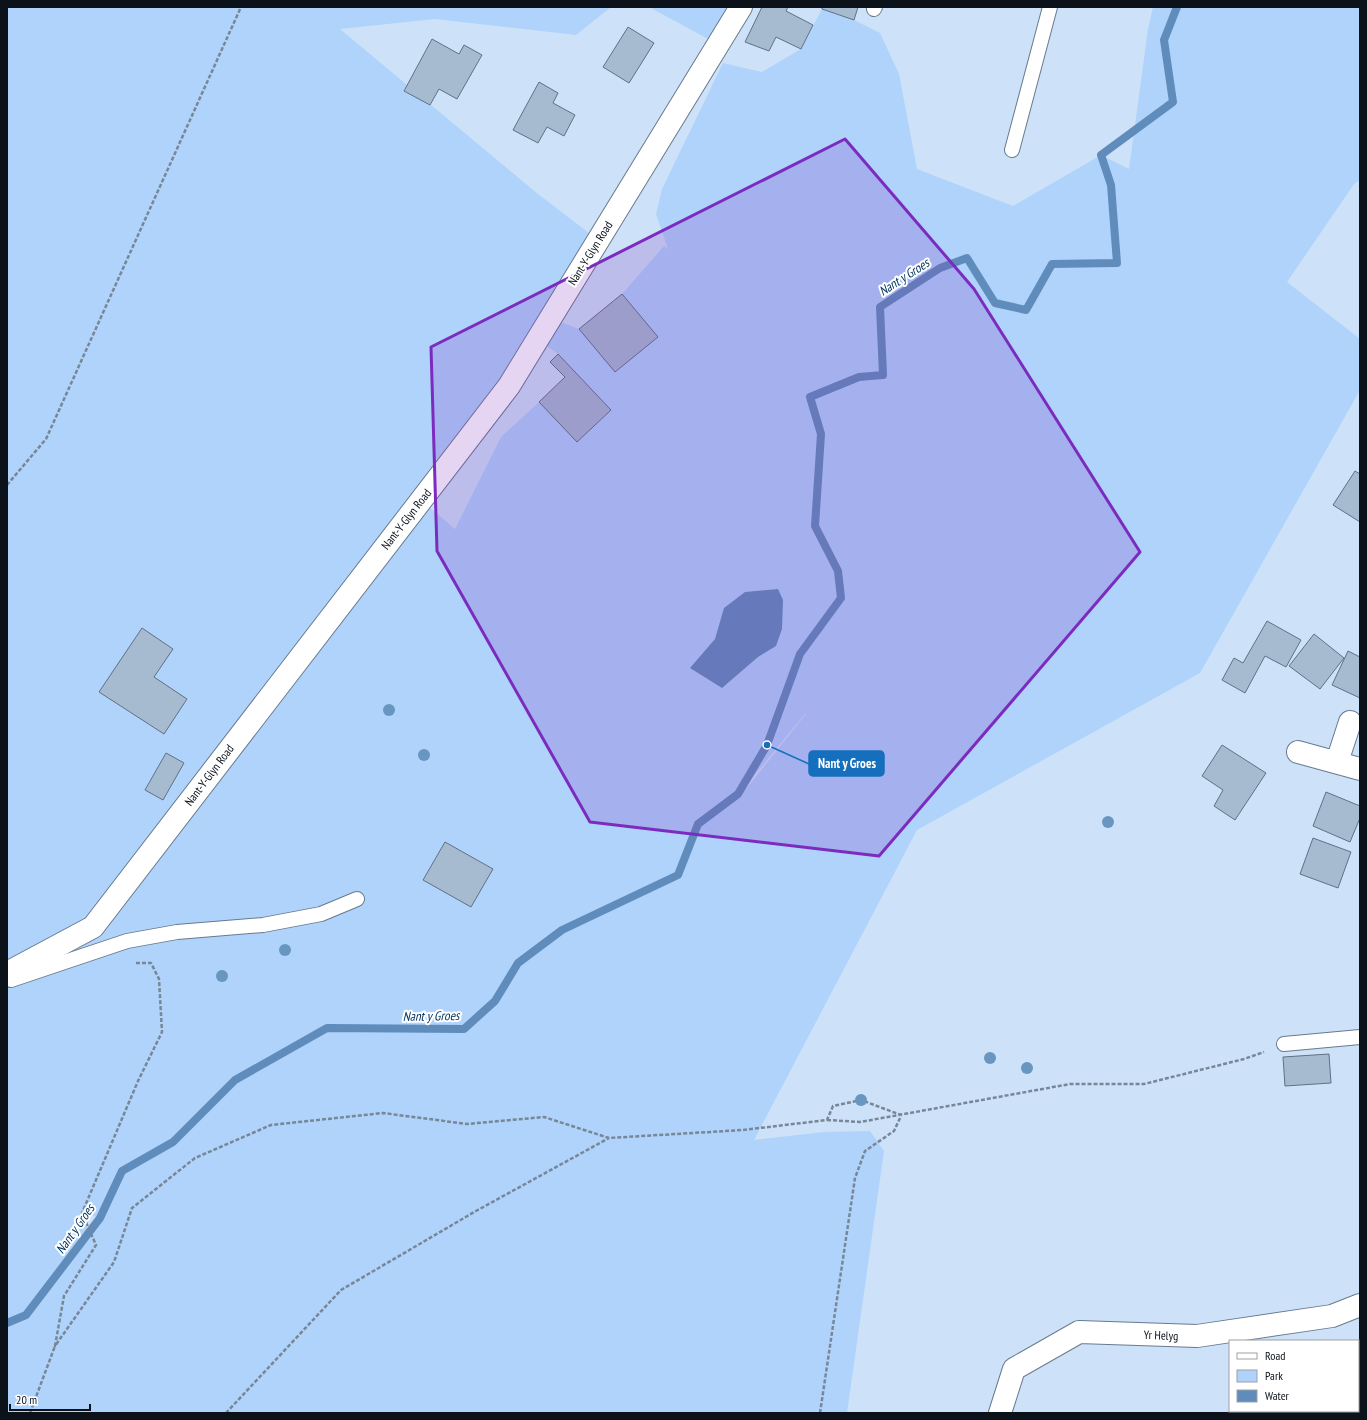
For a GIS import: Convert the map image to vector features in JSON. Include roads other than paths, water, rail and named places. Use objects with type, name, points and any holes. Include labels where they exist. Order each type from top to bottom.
[{"type":"street","name":"Nant-Y-Glyn Road","points":[[7,973],[93,927],[508,386],[741,7]]},
{"type":"street","points":[[1337,762],[1350,722]]},
{"type":"street","points":[[1298,752],[1360,769]]},
{"type":"street","name":"Yr Helyg","points":[[1000,1413],[1014,1369],[1079,1332],[1197,1336],[1332,1316],[1360,1305]]},
{"type":"lane","points":[[1012,150],[1050,7]]},
{"type":"lane","points":[[7,981],[127,941],[177,932],[263,925],[321,914],[357,899]]},
{"type":"lane","points":[[1284,1044],[1360,1037]]},
{"type":"water","points":[[778,589],[783,600],[782,629],[776,646],[758,657],[722,688],[690,668],[715,639],[724,608],[745,592]]},
{"type":"waterway","name":"Nant y Groes","points":[[7,1323],[26,1315],[100,1218],[122,1171],[173,1142],[235,1080],[327,1028],[464,1029],[495,1001],[518,963],[562,930],[678,875],[698,824],[738,794],[767,745],[800,654],[841,598],[838,571],[815,526],[821,434],[810,397],[859,377],[883,375],[880,307],[940,268],[967,258],[995,303],[1026,310],[1052,264],[1117,263],[1111,185],[1101,155],[1173,102],[1164,40],[1177,7]]},
{"type":"place","name":"Nant y Groes","points":[[767,745]]}]
